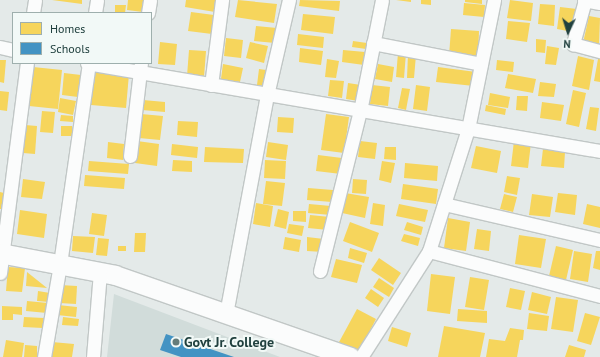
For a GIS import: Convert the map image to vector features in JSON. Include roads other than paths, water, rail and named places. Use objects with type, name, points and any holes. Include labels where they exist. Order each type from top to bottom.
[{"type":"main road","points":[[1,253],[115,275],[350,357]]},
{"type":"street","points":[[33,12],[35,0]]},
{"type":"street","points":[[95,12],[97,0]]},
{"type":"street","points":[[148,12],[150,0]]},
{"type":"street","points":[[210,85],[222,0]]},
{"type":"street","points":[[226,314],[268,95],[289,0]]},
{"type":"street","points":[[320,271],[360,111],[382,0]]},
{"type":"street","points":[[361,357],[429,251],[468,129],[494,0]]},
{"type":"street","points":[[600,3],[585,0],[573,44],[600,51]]},
{"type":"street","points":[[373,43],[481,64]]},
{"type":"street","points":[[0,47],[12,50]]},
{"type":"street","points":[[0,273],[1,253],[27,64]]},
{"type":"street","points":[[44,357],[60,264],[88,64]]},
{"type":"street","points":[[98,64],[140,68],[210,85],[600,151]]},
{"type":"street","points":[[130,156],[140,68]]},
{"type":"street","points":[[444,204],[600,240]]},
{"type":"street","points":[[429,251],[600,296]]},
{"type":"street","points":[[93,357],[100,272]]},
{"type":"place","name":"Govt Jr. College","points":[[176,342]]}]
